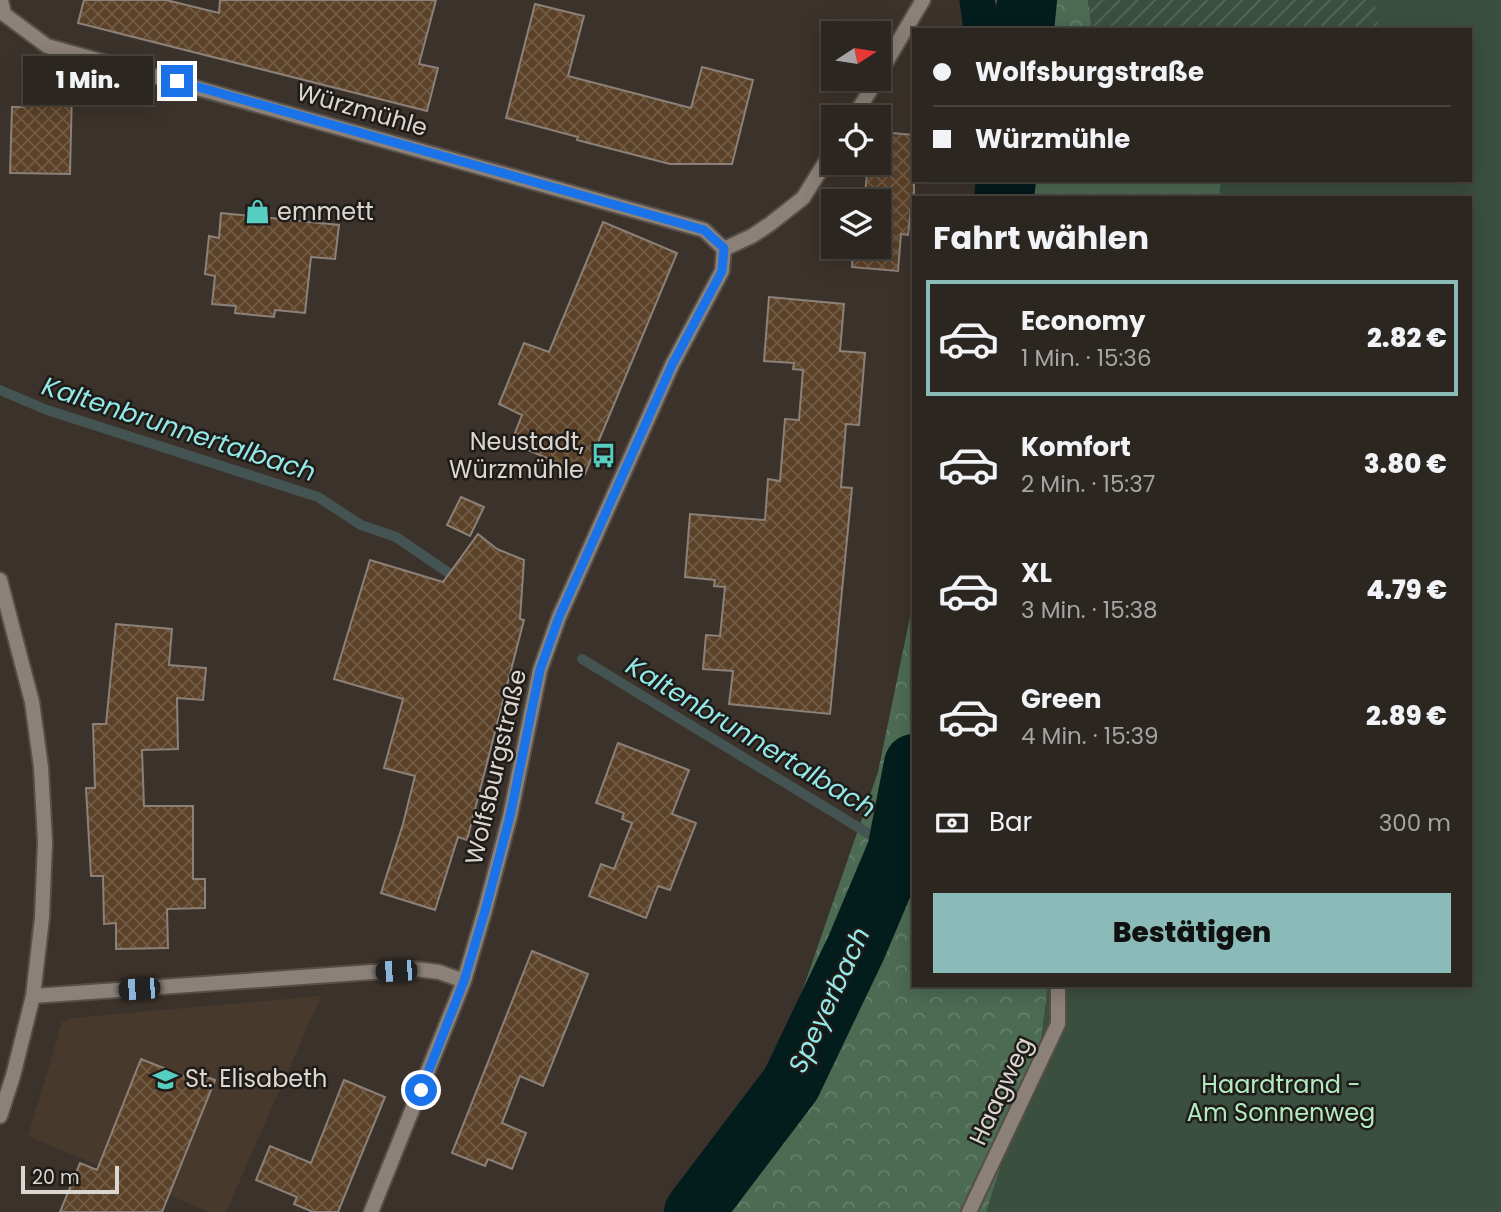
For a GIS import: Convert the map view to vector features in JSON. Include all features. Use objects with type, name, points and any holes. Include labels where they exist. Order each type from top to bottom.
[{"type":"street","name":"Würzmühle","points":[[1,0],[4,14],[47,46],[704,230],[724,248]]},
{"type":"street","points":[[891,55],[923,0]]},
{"type":"street","points":[[724,248],[752,236],[803,198],[821,169]]},
{"type":"street","name":"Wolfsburgstraße","points":[[371,1212],[464,981],[507,829],[540,670],[555,628],[570,588],[672,365],[722,271],[724,248]]},
{"type":"street","points":[[0,580],[32,702],[41,766],[45,842],[43,918],[33,996],[0,1116]]},
{"type":"street","points":[[33,996],[415,969],[439,972],[464,981]]},
{"type":"street","name":"Haagweg","points":[[969,1212],[1058,1024],[1058,987]]},
{"type":"shaded area","name":"St. Elisabeth","points":[[321,996],[226,1212],[209,1212],[28,1136],[62,1022],[72,1018]]},
{"type":"green space","points":[[995,0],[1088,0],[1092,28],[1006,28]]},
{"type":"green space","points":[[1088,0],[1374,0],[1379,28],[1092,28]]},
{"type":"green space","name":"Haardtrand - Am Sonnenweg","points":[[1249,0],[1501,0],[1501,1212],[986,1212],[1041,1039],[1048,987],[1472,987],[1472,196],[1219,196],[1221,182],[1472,182],[1472,28],[1245,28]]},
{"type":"green space","name":"Haardtrand - Am Sonnenweg","points":[[1501,0],[1501,1212],[726,1212],[878,772],[912,607],[912,987],[1472,987],[1472,196],[998,196],[1002,182],[1472,182],[1472,28]]},
{"type":"building","points":[[84,0],[166,0],[219,13],[220,0],[436,0],[419,64],[438,68],[427,111],[78,23]]},
{"type":"building","points":[[535,4],[584,16],[568,76],[691,108],[702,67],[753,80],[732,164],[670,164],[506,118]]},
{"type":"building","points":[[24,89],[72,90],[70,174],[10,173],[12,107],[24,107]]},
{"type":"building","points":[[891,133],[912,135],[914,196],[908,235],[901,234],[898,271],[852,267],[852,259],[891,259],[891,189],[865,189],[867,175],[891,175]]},
{"type":"building","points":[[221,213],[339,225],[335,259],[311,257],[305,313],[275,310],[274,317],[235,313],[236,306],[212,304],[215,276],[205,274],[209,236],[219,238]]},
{"type":"building","points":[[603,222],[677,253],[585,474],[511,443],[522,415],[499,404],[524,343],[549,352]]},
{"type":"building","points":[[769,297],[844,304],[840,351],[865,353],[859,425],[846,424],[841,487],[852,488],[830,714],[729,704],[733,671],[703,669],[706,635],[720,636],[725,587],[714,586],[715,580],[685,577],[690,514],[765,520],[768,479],[780,481],[785,419],[799,420],[803,370],[793,369],[794,363],[764,361]]},
{"type":"building","points":[[461,497],[484,507],[470,536],[447,525]]},
{"type":"building","points":[[478,534],[497,549],[524,560],[520,619],[524,620],[467,840],[458,837],[435,910],[381,893],[415,776],[384,768],[403,699],[334,679],[370,560],[443,582]]},
{"type":"building","points":[[116,624],[172,629],[169,665],[206,668],[203,700],[177,698],[178,749],[142,750],[144,806],[193,806],[193,879],[205,879],[205,908],[167,909],[168,948],[116,949],[116,923],[104,924],[103,876],[91,876],[86,788],[95,788],[93,724],[106,724]]},
{"type":"building","points":[[618,743],[689,770],[672,814],[696,823],[670,890],[658,886],[646,918],[589,896],[601,864],[614,869],[632,823],[622,819],[624,813],[596,803]]},
{"type":"building","points":[[532,951],[588,974],[543,1086],[520,1076],[502,1123],[526,1133],[512,1169],[488,1159],[485,1166],[452,1153]]},
{"type":"building","points":[[141,1059],[186,1077],[190,1070],[215,1080],[162,1212],[60,1212],[80,1163],[97,1170]]},
{"type":"building","points":[[344,1080],[385,1097],[338,1212],[313,1212],[294,1204],[297,1197],[256,1180],[270,1146],[311,1163]]},
{"type":"waterway","points":[[977,0],[981,28]]},
{"type":"waterway","name":"Speyerbach","points":[[1024,28],[1027,0]]},
{"type":"waterway","name":"Speyerbach","points":[[1004,196],[1006,182]]},
{"type":"waterway","name":"Kaltenbrunnertalbach","points":[[0,390],[47,410],[318,497],[361,525],[396,537],[459,580]]},
{"type":"waterway","name":"Kaltenbrunnertalbach","points":[[582,659],[897,851]]},
{"type":"waterway","name":"Speyerbach","points":[[694,1212],[791,1084],[856,948],[897,851],[912,774]]},
{"type":"place","name":"emmett","points":[[257,212]]},
{"type":"place","name":"Neustadt, Würzmühle","points":[[604,456]]},
{"type":"place","name":"St. Elisabeth","points":[[165,1079]]},
{"type":"route","points":[[177,81],[704,230],[724,248],[722,271],[672,365],[559,617],[540,670],[510,816],[485,911],[464,981],[421,1090]]}]
